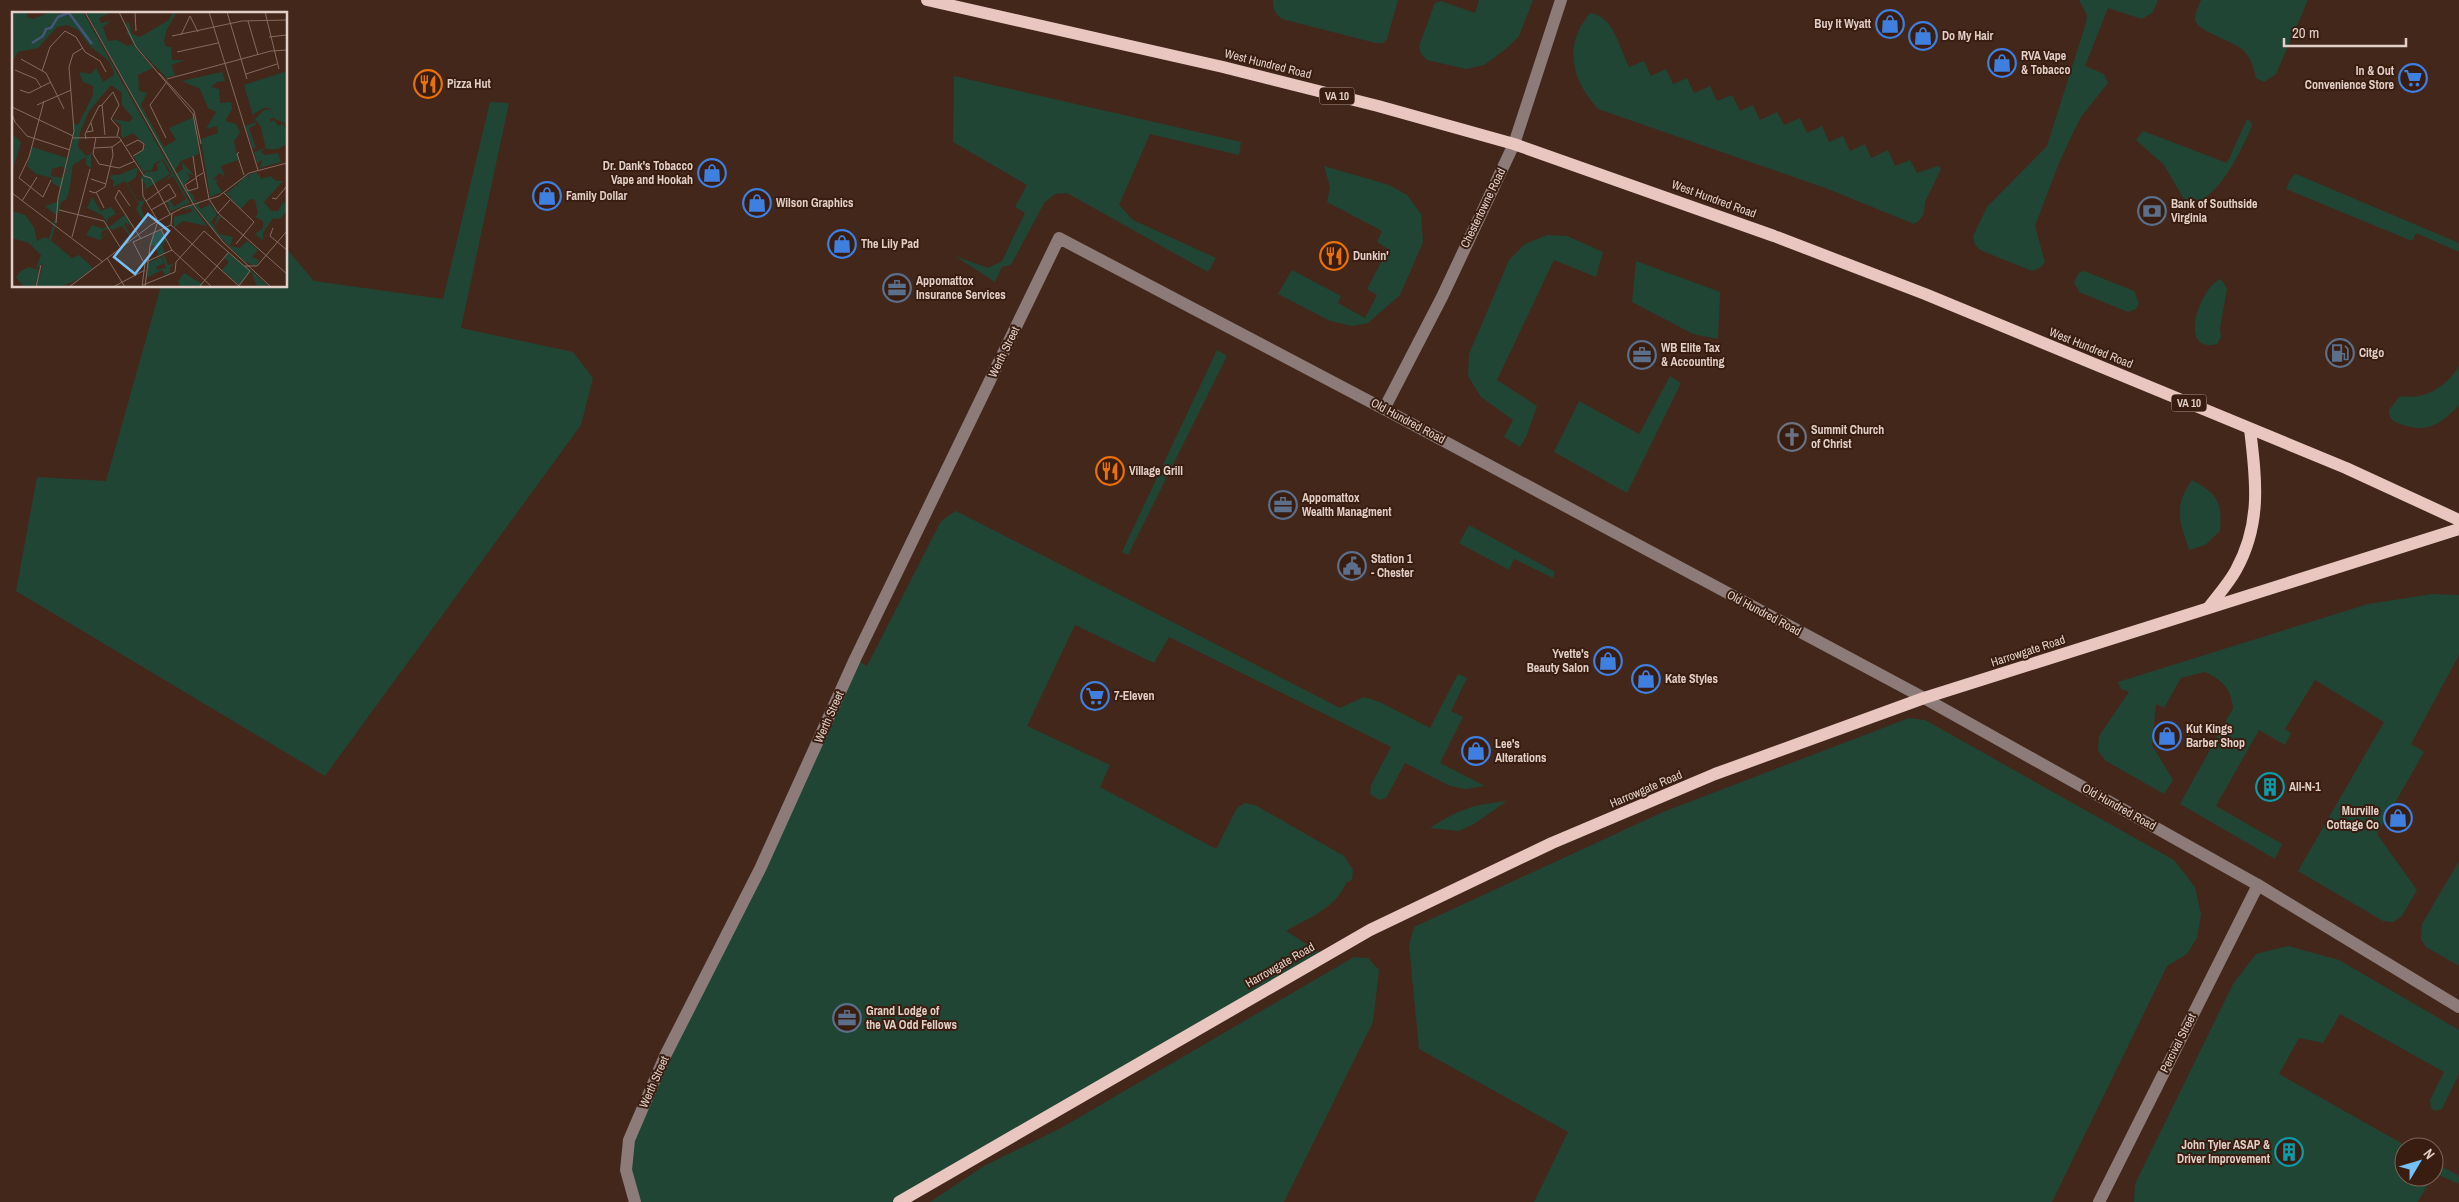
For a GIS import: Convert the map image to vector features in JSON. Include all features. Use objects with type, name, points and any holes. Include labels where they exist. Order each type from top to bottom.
[{"type":"main road","name":"West Hundred Road","points":[[927,0],[1214,65],[1378,106],[1514,144],[1774,236],[1852,266],[2346,468],[2459,520]]},
{"type":"main road","points":[[2209,608],[2236,571],[2251,538],[2257,488],[2250,429]]},
{"type":"main road","name":"Harrowgate Road","points":[[899,1202],[1370,930],[1552,843],[1715,774],[1924,698],[2459,529]]},
{"type":"street","name":"Chestertowne Road","points":[[1384,409],[1442,297],[1514,144],[1561,0]]},
{"type":"street","name":"Old Hundred Road","points":[[1059,238],[1384,409],[1924,698],[2258,885],[2459,1007]]},
{"type":"street","name":"Werth Street","points":[[635,1202],[626,1170],[629,1140],[665,1056],[760,869],[855,659],[1059,238]]},
{"type":"street","name":"Percival Street","points":[[2099,1202],[2258,885]]},
{"type":"green space","points":[[1273,0],[1398,0],[1387,39],[1383,43],[1376,43],[1282,19],[1275,11]]},
{"type":"green space","points":[[1479,0],[1533,0],[1519,36],[1506,49],[1484,65],[1466,69],[1427,60],[1421,54],[1419,46],[1435,3],[1441,1],[1475,13]]},
{"type":"green space","points":[[2079,0],[2158,0],[2153,12],[2142,19],[2108,8],[2085,66],[2104,74],[2108,83],[2081,117],[2059,163],[2035,226],[2045,262],[2040,268],[2032,271],[1980,250],[1975,245],[1973,236],[1987,207],[2047,146],[2086,23],[2087,15]]},
{"type":"green space","points":[[2201,0],[2308,0],[2276,74],[2264,82],[2256,78],[2251,62],[2243,50],[2201,28],[2197,23],[2195,17]]},
{"type":"green space","points":[[1590,13],[1598,15],[1610,26],[1629,67],[1644,61],[1651,76],[1666,69],[1673,84],[1687,78],[1694,93],[1710,86],[1717,101],[1732,95],[1740,111],[1753,105],[1760,120],[1777,112],[1784,125],[1800,118],[1807,133],[1822,126],[1829,142],[1843,136],[1850,151],[1865,144],[1871,158],[1888,150],[1895,166],[1910,160],[1917,173],[1938,166],[1941,169],[1925,202],[1924,213],[1919,221],[1914,224],[1828,189],[1598,109],[1582,86],[1576,74],[1574,62],[1576,38],[1581,25]]},
{"type":"green space","points":[[954,76],[1241,142],[1239,155],[1150,134],[1119,205],[1133,220],[1216,258],[1208,272],[1067,193],[1055,194],[1044,203],[1011,265],[1002,267],[995,282],[955,256],[988,268],[1002,261],[1025,213],[1015,207],[1027,185],[953,142]]},
{"type":"green space","points":[[490,102],[509,103],[461,328],[573,352],[593,378],[581,425],[325,776],[16,591],[37,477],[106,481],[160,288],[288,288],[288,250],[314,281],[443,299]]},
{"type":"green space","points":[[2247,119],[2251,122],[2252,126],[2227,174],[2209,194],[2199,202],[2188,206],[2164,165],[2136,140],[2143,131],[2227,163]]},
{"type":"green space","points":[[1324,166],[1389,185],[1407,195],[1421,214],[1423,242],[1400,295],[1368,323],[1352,326],[1330,321],[1278,294],[1292,270],[1341,296],[1338,303],[1365,318],[1377,295],[1367,289],[1388,249],[1377,242],[1382,231],[1327,202],[1330,187]]},
{"type":"green space","points":[[2296,174],[2459,243],[2459,252],[2416,233],[2412,241],[2286,189],[2291,178]]},
{"type":"green space","points":[[1547,235],[1567,236],[1603,252],[1596,277],[1554,260],[1497,380],[1537,406],[1527,435],[1520,447],[1504,437],[1513,420],[1481,397],[1468,376],[1469,354],[1509,260],[1525,244]]},
{"type":"green space","points":[[1636,261],[1720,292],[1718,339],[1693,334],[1632,302]]},
{"type":"green space","points":[[2084,271],[2134,291],[2139,303],[2136,309],[2128,312],[2079,292],[2074,282],[2079,273]]},
{"type":"green space","points":[[2221,279],[2227,289],[2220,328],[2221,337],[2217,344],[2205,344],[2198,339],[2195,329],[2196,318],[2206,293],[2213,284]]},
{"type":"green space","points":[[1217,350],[1227,356],[1128,555],[1122,552]]},
{"type":"green space","points":[[2459,365],[2459,405],[2446,418],[2426,428],[2410,427],[2395,422],[2392,419],[2389,410],[2399,397],[2416,397],[2437,389],[2452,376]]},
{"type":"green space","points":[[1670,376],[1681,383],[1627,493],[1554,452],[1579,401],[1639,434]]},
{"type":"green space","points":[[2192,480],[2208,490],[2217,500],[2220,513],[2220,531],[2205,545],[2189,550],[2181,522],[2180,506],[2182,498]]},
{"type":"green space","points":[[956,511],[1340,708],[1364,697],[1380,702],[1430,728],[1458,674],[1467,678],[1451,711],[1463,717],[1440,763],[1485,786],[1466,789],[1450,786],[1405,763],[1386,798],[1379,800],[1370,794],[1371,785],[1391,747],[1169,637],[1154,663],[1075,625],[1027,726],[1110,765],[1100,787],[1216,849],[1237,808],[1245,803],[1255,805],[1344,856],[1353,870],[1352,880],[1346,883],[1336,899],[1328,906],[1286,931],[1321,953],[895,1202],[637,1202],[628,1169],[631,1140],[857,660],[867,666],[941,521]]},
{"type":"green space","points":[[1469,525],[1555,572],[1553,578],[1514,559],[1509,570],[1459,543]]},
{"type":"green space","points":[[2432,594],[2459,595],[2459,655],[2411,744],[2424,752],[2377,834],[2417,890],[2402,916],[2393,922],[2383,921],[2298,871],[2384,722],[2315,680],[2285,729],[2291,733],[2285,745],[2259,730],[2216,806],[2282,844],[2275,859],[2180,804],[2233,708],[2228,690],[2216,678],[2205,672],[2181,678],[2164,708],[2156,704],[2152,745],[2173,780],[2164,794],[2106,761],[2098,751],[2099,736],[2129,692],[2121,689],[2118,682],[2368,604]]},
{"type":"green space","points":[[1909,718],[1925,720],[2174,860],[2195,887],[2201,914],[2197,938],[2187,954],[2167,966],[2052,1202],[1534,1202],[1568,1132],[1419,1049],[1409,945],[1414,927],[1663,812]]},
{"type":"green space","points":[[1507,801],[1474,824],[1459,831],[1430,828],[1466,809]]},
{"type":"green space","points":[[2459,861],[2459,966],[2426,947],[2421,939],[2422,924]]},
{"type":"green space","points":[[2288,946],[2339,960],[2459,1030],[2459,1074],[2442,1109],[2435,1111],[2431,1108],[2430,1100],[2444,1072],[2340,1014],[2323,1043],[2299,1038],[2279,1074],[2394,1139],[2394,1187],[2426,1187],[2418,1202],[2134,1202],[2135,1184],[2233,984],[2256,954]]},
{"type":"green space","points":[[1354,957],[1368,958],[1379,970],[1373,1022],[1284,1202],[930,1202],[984,1166],[1061,1128]]},
{"type":"green space","points":[[2444,1168],[2459,1176],[2459,1184],[2444,1177]]},
{"type":"place","name":"Buy It Wyatt","points":[[1890,24]]},
{"type":"place","name":"Do My Hair","points":[[1923,36]]},
{"type":"place","name":"RVA Vape & Tobacco","points":[[2002,63]]},
{"type":"place","name":"In & Out Convenience Store","points":[[2413,78]]},
{"type":"place","name":"Pizza Hut","points":[[428,84]]},
{"type":"place","name":"Dr. Dank's Tobacco Vape and Hookah","points":[[712,173]]},
{"type":"place","name":"Family Dollar","points":[[547,196]]},
{"type":"place","name":"Wilson Graphics","points":[[757,203]]},
{"type":"place","name":"Bank of Southside Virginia","points":[[2152,211]]},
{"type":"place","name":"The Lily Pad","points":[[842,244]]},
{"type":"place","name":"Dunkin'","points":[[1334,256]]},
{"type":"place","name":"Appomattox Insurance Services","points":[[897,288]]},
{"type":"place","name":"Citgo","points":[[2340,353]]},
{"type":"place","name":"WB Elite Tax & Accounting","points":[[1642,355]]},
{"type":"place","name":"Summit Church of Christ","points":[[1792,437]]},
{"type":"place","name":"Village Grill","points":[[1110,471]]},
{"type":"place","name":"Appomattox Wealth Managment","points":[[1283,505]]},
{"type":"place","name":"Station 1 - Chester","points":[[1352,566]]},
{"type":"place","name":"Yvette's Beauty Salon","points":[[1608,661]]},
{"type":"place","name":"Kate Styles","points":[[1646,679]]},
{"type":"place","name":"7-Eleven","points":[[1095,696]]},
{"type":"place","name":"Kut Kings Barber Shop","points":[[2167,736]]},
{"type":"place","name":"Lee's Alterations","points":[[1476,751]]},
{"type":"place","name":"All-N-1","points":[[2270,787]]},
{"type":"place","name":"Murville Cottage Co","points":[[2398,818]]},
{"type":"place","name":"Grand Lodge of the VA Odd Fellows","points":[[847,1018]]},
{"type":"place","name":"John Tyler ASAP & Driver Improvement","points":[[2289,1152]]}]
